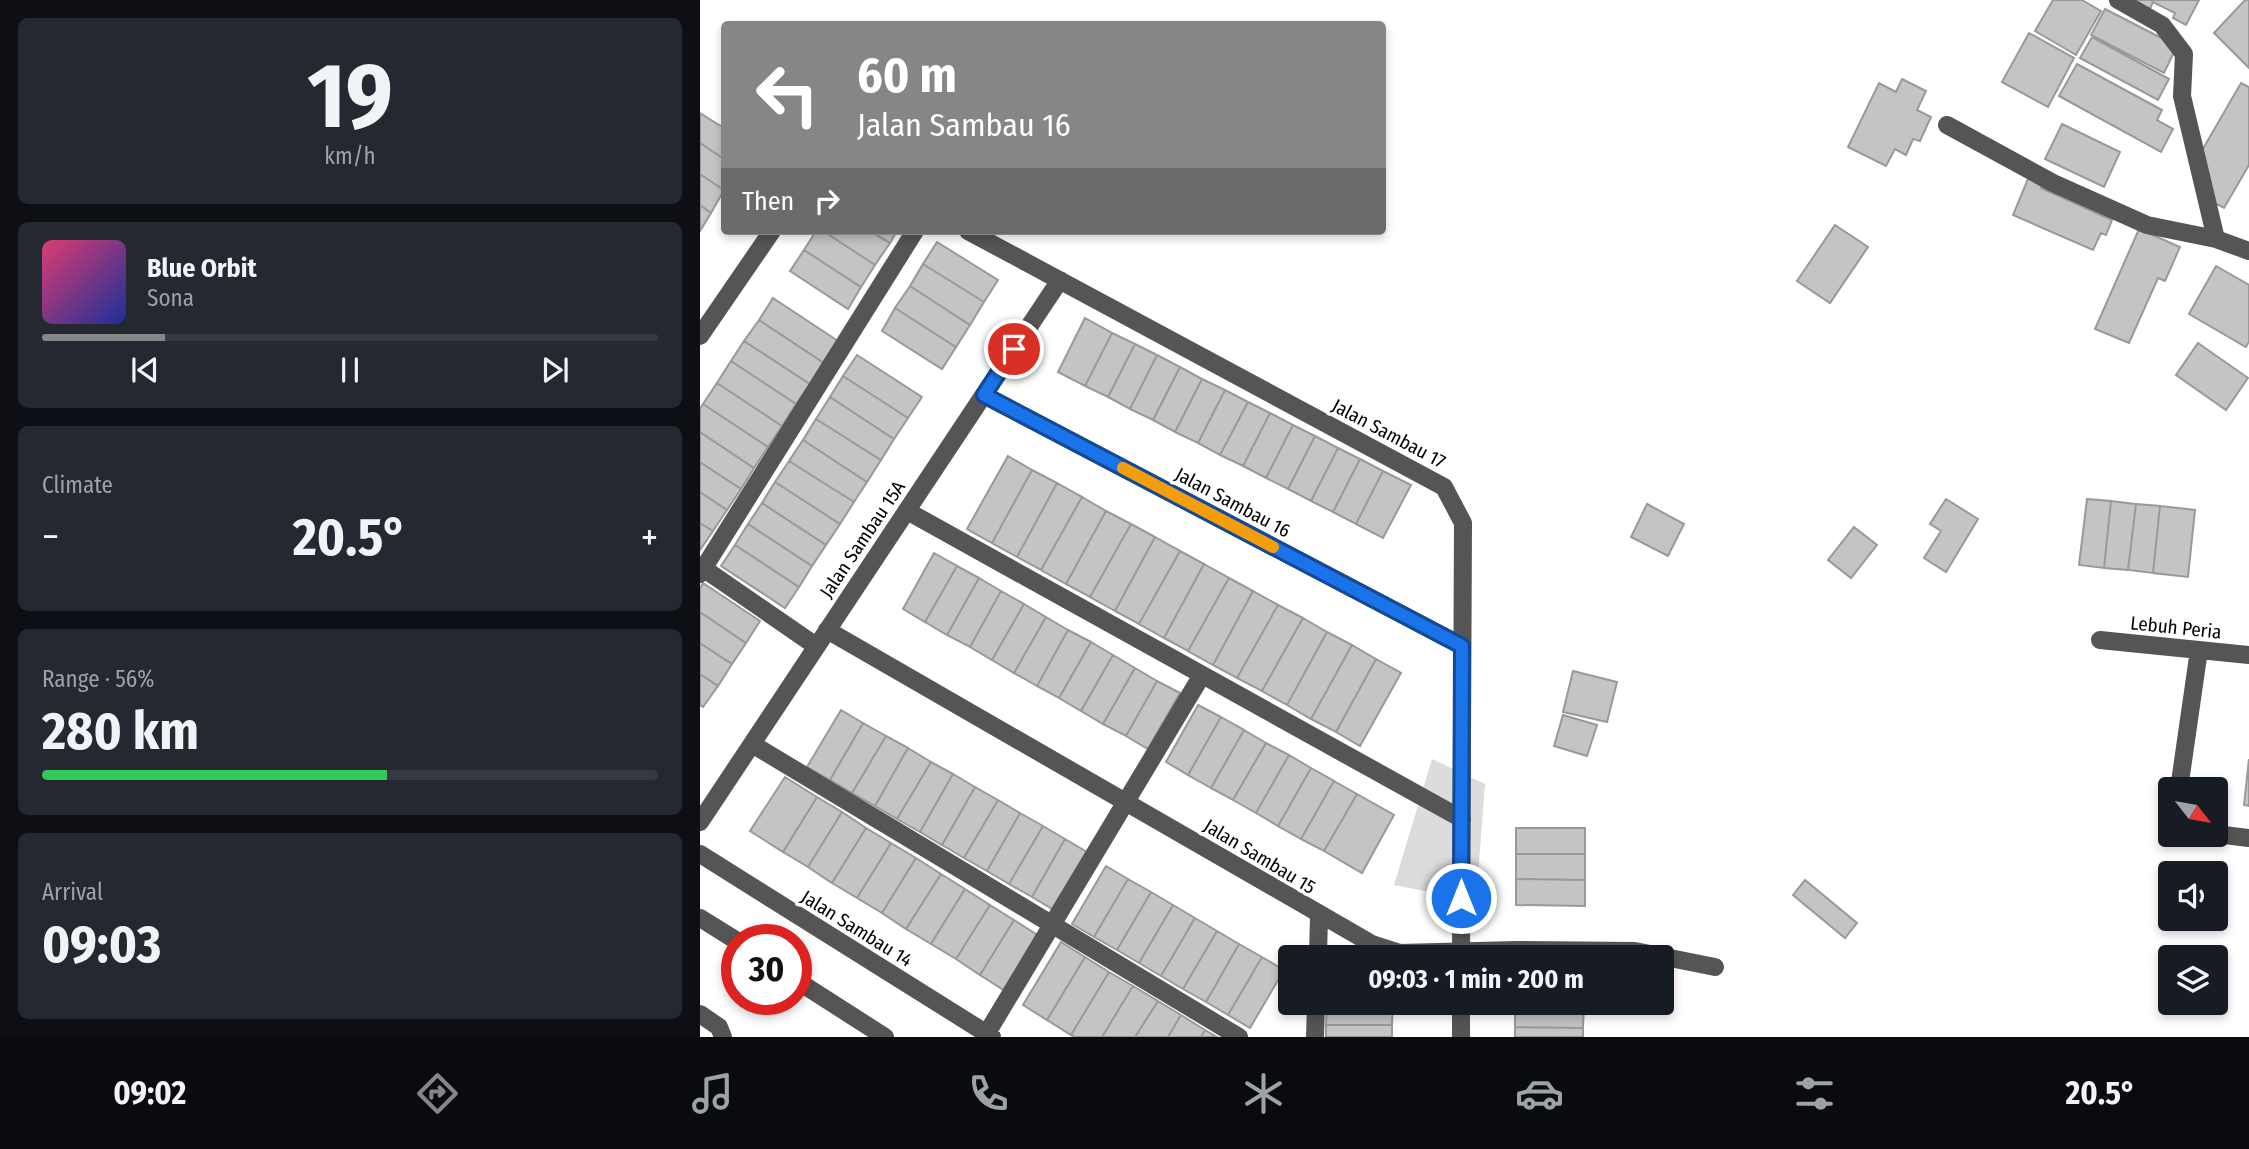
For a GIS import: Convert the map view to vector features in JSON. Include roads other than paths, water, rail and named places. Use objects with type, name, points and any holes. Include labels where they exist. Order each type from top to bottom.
[{"type":"street","points":[[2118,0],[2162,25],[2184,54],[2182,96],[2216,239]]},
{"type":"street","points":[[1947,125],[2053,183],[2147,225],[2216,239],[2249,251]]},
{"type":"street","points":[[700,336],[769,235]]},
{"type":"street","points":[[817,646],[701,570],[912,235]]},
{"type":"street","name":"Jalan Sambau 17","points":[[976,235],[1444,486],[1463,523],[1461,945]]},
{"type":"street","name":"Jalan Sambau 15A","points":[[700,822],[1060,280]]},
{"type":"street","name":"Jalan Sambau 16","points":[[984,395],[1462,646]]},
{"type":"street","points":[[907,511],[1462,819]]},
{"type":"street","name":"Jalan Sambau 15","points":[[827,630],[1375,945]]},
{"type":"street","name":"Lebuh Peria","points":[[2100,640],[2249,655]]},
{"type":"street","points":[[2181,777],[2199,650]]},
{"type":"street","points":[[989,1035],[1202,676]]},
{"type":"street","points":[[752,744],[1239,1037]]},
{"type":"street","points":[[2228,835],[2249,838]]},
{"type":"street","name":"Jalan Sambau 14","points":[[700,854],[989,1035]]},
{"type":"street","points":[[1318,945],[1319,915]]},
{"type":"street","points":[[700,918],[721,932]]},
{"type":"street","name":"Jalan Sambau 15","points":[[1674,959],[1715,967]]},
{"type":"street","points":[[812,990],[886,1037]]},
{"type":"street","points":[[700,1014],[719,1027],[723,1037]]},
{"type":"street","points":[[1315,1037],[1316,1015]]},
{"type":"street","points":[[1461,1015],[1461,1037]]}]
